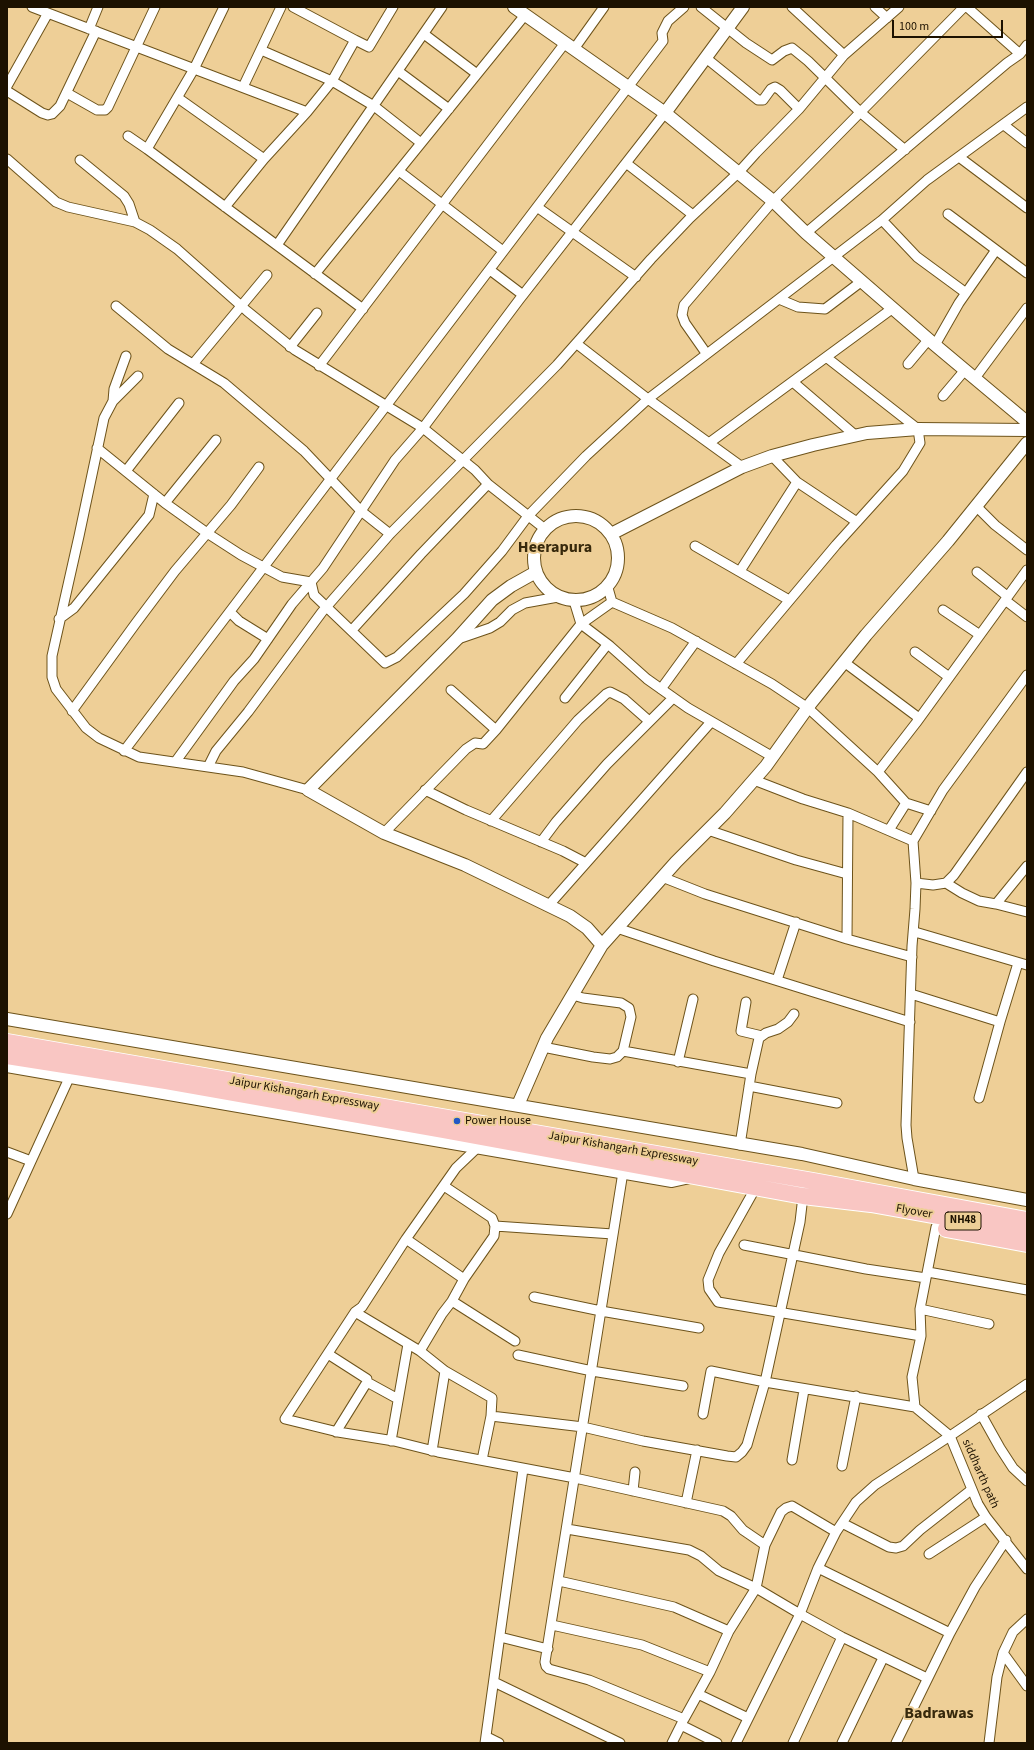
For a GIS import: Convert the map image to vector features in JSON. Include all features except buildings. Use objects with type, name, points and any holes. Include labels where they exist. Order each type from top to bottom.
[{"type":"highway","name":"Jaipur Kishangarh Expressway","points":[[7,1042],[806,1180],[1027,1220]]},
{"type":"highway","name":"Jaipur Kishangarh Expressway","points":[[7,1056],[197,1087],[803,1196],[871,1204]]},
{"type":"highway","name":"Flyover","points":[[871,1204],[1027,1232]]},
{"type":"highway","points":[[871,1204],[891,1218],[1027,1244]]},
{"type":"street","points":[[32,7],[308,112]]},
{"type":"street","points":[[7,91],[48,115],[56,112],[67,93],[92,30],[98,7]]},
{"type":"street","points":[[67,93],[97,110],[105,110],[108,107],[135,46],[155,7]]},
{"type":"street","points":[[147,149],[194,69],[224,7]]},
{"type":"street","points":[[243,87],[281,7]]},
{"type":"street","points":[[293,7],[369,47],[394,7]]},
{"type":"street","points":[[277,246],[442,7]]},
{"type":"street","points":[[319,366],[442,204],[569,46],[604,7]]},
{"type":"street","points":[[124,751],[663,41],[662,33],[668,21],[684,7]]},
{"type":"street","points":[[701,7],[772,60],[784,51],[792,48],[860,112],[904,150]]},
{"type":"street","points":[[176,761],[234,681],[254,659],[292,604],[323,568],[395,460],[423,428],[523,295],[626,164],[743,7]]},
{"type":"street","points":[[792,7],[844,55]]},
{"type":"street","points":[[874,7],[887,18]]},
{"type":"street","points":[[208,766],[216,751],[248,712],[291,652],[327,606],[390,534],[577,344],[651,259],[693,215],[738,173],[799,109],[844,55],[899,7]]},
{"type":"street","points":[[706,353],[685,323],[682,315],[684,305],[773,201],[966,7],[1020,54]]},
{"type":"street","points":[[316,274],[477,74],[520,10],[665,113],[773,201],[806,233],[1027,422]]},
{"type":"street","points":[[7,86],[48,13]]},
{"type":"street","points":[[424,34],[477,74]]},
{"type":"street","points":[[225,207],[264,159],[308,112],[332,81],[355,40]]},
{"type":"street","points":[[806,233],[1007,63],[1020,54],[1027,45]]},
{"type":"street","points":[[261,50],[332,81],[374,106],[421,143]]},
{"type":"street","points":[[706,58],[758,100],[763,100],[771,89],[775,87],[799,109]]},
{"type":"street","points":[[398,71],[449,109]]},
{"type":"street","points":[[178,98],[264,159]]},
{"type":"street","points":[[311,582],[314,595],[385,663],[397,657],[464,594],[502,551],[528,516],[586,456],[648,399],[706,353],[835,257],[882,220],[927,180],[1027,107]]},
{"type":"street","points":[[1004,125],[1027,143]]},
{"type":"street","points":[[128,136],[363,309]]},
{"type":"street","points":[[959,157],[1027,208]]},
{"type":"street","points":[[7,159],[56,202],[68,207],[135,222],[150,230],[177,249],[290,346],[319,366],[423,428],[474,470],[488,484],[545,529]]},
{"type":"street","points":[[80,160],[124,196],[129,204],[135,222]]},
{"type":"street","points":[[626,164],[693,215]]},
{"type":"street","points":[[399,171],[503,251]]},
{"type":"street","points":[[537,207],[636,277]]},
{"type":"street","points":[[948,214],[1027,273]]},
{"type":"street","points":[[882,220],[917,257],[966,293]]},
{"type":"street","points":[[908,364],[932,342],[996,250]]},
{"type":"street","points":[[490,270],[523,295]]},
{"type":"street","points":[[192,364],[267,275]]},
{"type":"street","points":[[779,300],[798,307],[824,309],[862,281]]},
{"type":"street","points":[[116,306],[168,349],[224,383],[304,451],[340,492],[390,534]]},
{"type":"street","points":[[709,443],[893,308]]},
{"type":"street","points":[[975,378],[1027,308]]},
{"type":"street","points":[[290,346],[316,313]]},
{"type":"street","points":[[577,344],[648,399],[742,467]]},
{"type":"street","points":[[113,401],[114,388],[126,356]]},
{"type":"street","points":[[736,664],[789,600],[903,471],[920,443],[918,429],[826,357]]},
{"type":"street","points":[[943,396],[965,370]]},
{"type":"street","points":[[138,376],[113,401],[104,418],[79,536],[59,619],[52,656],[52,677],[56,689],[72,711],[86,728],[99,738],[139,757],[176,761],[243,772],[308,790],[384,833],[465,865],[570,916],[587,928],[602,945]]},
{"type":"street","points":[[793,382],[856,436]]},
{"type":"street","points":[[126,471],[179,403]]},
{"type":"street","points":[[611,534],[742,467],[772,456],[868,433],[918,429],[1027,430]]},
{"type":"street","points":[[166,502],[216,440]]},
{"type":"street","points":[[518,1105],[544,1046],[602,945],[662,877],[754,780],[844,662],[976,506],[1027,443]]},
{"type":"street","points":[[97,448],[154,494],[207,533],[282,577],[311,582]]},
{"type":"street","points":[[772,456],[797,482],[857,522]]},
{"type":"street","points":[[72,711],[136,623],[231,505],[259,467]]},
{"type":"street","points":[[740,571],[797,482]]},
{"type":"street","points":[[352,630],[420,554],[488,484]]},
{"type":"street","points":[[59,619],[74,608],[149,515],[154,494]]},
{"type":"street","points":[[976,506],[995,526],[1027,550]]},
{"type":"street","points":[[572,516],[588,517],[603,525],[611,534],[619,556],[617,573],[608,588],[592,598],[574,601],[558,597],[545,588],[536,572],[534,558],[537,542],[545,529],[557,520],[572,516]]},
{"type":"street","points":[[695,546],[789,600]]},
{"type":"street","points":[[878,772],[920,718],[1027,570]]},
{"type":"street","points":[[308,790],[457,639],[492,600],[511,586],[536,572]]},
{"type":"street","points":[[976,572],[1027,617]]},
{"type":"street","points":[[608,588],[612,602]]},
{"type":"street","points":[[457,639],[490,628],[500,622],[512,610],[525,603],[558,597]]},
{"type":"street","points":[[574,601],[581,624],[647,679],[673,698],[711,722],[773,757]]},
{"type":"street","points":[[384,833],[466,749],[476,743],[483,744],[496,730],[581,624],[612,602]]},
{"type":"street","points":[[612,602],[672,628],[736,664],[808,708],[878,772],[906,803],[931,810]]},
{"type":"street","points":[[943,610],[980,635]]},
{"type":"street","points":[[230,612],[239,621],[268,639]]},
{"type":"street","points":[[661,689],[696,641]]},
{"type":"street","points":[[564,698],[607,645]]},
{"type":"street","points":[[915,652],[949,677]]},
{"type":"street","points":[[844,662],[920,718]]},
{"type":"street","points":[[914,1179],[906,1124],[912,957],[915,932],[916,883],[913,840],[943,790],[1027,675]]},
{"type":"street","points":[[451,690],[496,730]]},
{"type":"street","points":[[490,821],[574,724],[606,694],[610,692],[624,698],[649,721]]},
{"type":"street","points":[[541,842],[556,822],[603,769],[673,698]]},
{"type":"street","points":[[548,906],[711,722]]},
{"type":"street","points":[[916,883],[933,885],[946,883],[954,875],[1027,772]]},
{"type":"street","points":[[754,780],[848,813],[913,840]]},
{"type":"street","points":[[425,790],[490,821],[541,842],[586,863]]},
{"type":"street","points":[[889,830],[906,803]]},
{"type":"street","points":[[847,939],[849,901],[847,874],[848,813]]},
{"type":"street","points":[[708,830],[796,860],[847,874]]},
{"type":"street","points":[[996,904],[1027,866]]},
{"type":"street","points":[[662,877],[705,894],[847,939],[912,957]]},
{"type":"street","points":[[946,883],[979,901],[1027,912]]},
{"type":"street","points":[[777,980],[796,922]]},
{"type":"street","points":[[617,928],[714,961],[910,1022]]},
{"type":"street","points":[[915,932],[1023,964],[1000,1022],[979,1098]]},
{"type":"street","points":[[911,994],[1000,1022]]},
{"type":"street","points":[[544,1046],[593,1057],[610,1059],[617,1057],[623,1051],[631,1017],[629,1008],[622,1003],[583,998],[573,995]]},
{"type":"street","points":[[678,1062],[692,999]]},
{"type":"street","points":[[746,1002],[741,1031],[762,1036]]},
{"type":"street","points":[[740,1145],[751,1074],[759,1038],[778,1029],[788,1022],[794,1014]]},
{"type":"street","points":[[7,1019],[252,1060],[383,1084],[518,1105],[740,1145],[802,1154],[914,1179],[1027,1200]]},
{"type":"street","points":[[623,1051],[751,1074]]},
{"type":"street","points":[[7,1066],[672,1181],[693,1176]]},
{"type":"street","points":[[7,1214],[70,1076]]},
{"type":"street","points":[[749,1086],[837,1103]]},
{"type":"street","points":[[476,1148],[456,1168],[406,1239],[362,1307],[355,1312],[285,1419],[336,1432],[391,1441],[432,1451],[575,1478],[723,1511],[731,1516],[743,1530],[765,1545]]},
{"type":"street","points":[[7,1152],[31,1161]]},
{"type":"street","points":[[623,1172],[545,1662],[549,1669],[589,1680],[682,1722],[716,1743]]},
{"type":"street","points":[[420,1351],[442,1314],[452,1301],[464,1279],[494,1236],[495,1226],[492,1218],[444,1186]]},
{"type":"street","points":[[756,1187],[719,1253],[708,1280],[709,1289],[718,1302],[922,1336]]},
{"type":"street","points":[[491,1416],[583,1427],[643,1441],[727,1456],[736,1456],[742,1452],[747,1445],[765,1382],[793,1255],[803,1196]]},
{"type":"street","points":[[495,1226],[613,1234]]},
{"type":"street","points":[[703,1414],[710,1370],[804,1390],[856,1396],[915,1407],[912,1377],[922,1336],[920,1309],[936,1227]]},
{"type":"street","points":[[406,1239],[464,1279]]},
{"type":"street","points":[[744,1246],[793,1255],[1027,1290]]},
{"type":"street","points":[[534,1297],[601,1311],[699,1328]]},
{"type":"street","points":[[452,1301],[515,1341]]},
{"type":"street","points":[[920,1309],[988,1324]]},
{"type":"street","points":[[355,1312],[420,1351],[445,1371],[492,1398],[491,1416],[482,1460]]},
{"type":"street","points":[[391,1441],[408,1344]]},
{"type":"street","points":[[328,1354],[367,1379],[367,1382],[398,1399]]},
{"type":"street","points":[[518,1355],[592,1371],[684,1386]]},
{"type":"street","points":[[432,1451],[445,1371]]},
{"type":"street","points":[[336,1432],[367,1382]]},
{"type":"street","points":[[736,1743],[800,1614],[818,1568],[836,1532],[856,1502],[875,1485],[1027,1384]]},
{"type":"street","points":[[792,1460],[804,1390]]},
{"type":"street","points":[[842,1466],[856,1396]]},
{"type":"street","name":"siddharth path","points":[[915,1407],[950,1436],[971,1490],[986,1517],[1006,1540],[1023,1556],[1027,1569]]},
{"type":"street","points":[[982,1414],[1000,1448],[1013,1468],[1027,1481]]},
{"type":"street","points":[[686,1503],[697,1450]]},
{"type":"street","points":[[500,1743],[486,1740],[523,1469]]},
{"type":"street","points":[[633,1491],[635,1472]]},
{"type":"street","points":[[842,1523],[889,1547],[896,1548],[903,1546],[920,1530],[971,1490]]},
{"type":"street","points":[[672,1743],[710,1672],[729,1631],[756,1588],[765,1545],[781,1512],[792,1506],[836,1532]]},
{"type":"street","points":[[929,1554],[986,1517]]},
{"type":"street","points":[[567,1529],[689,1550],[701,1556],[719,1571],[756,1588],[842,1637],[927,1678]]},
{"type":"street","points":[[896,1743],[950,1633],[1006,1540]]},
{"type":"street","points":[[818,1568],[950,1633]]},
{"type":"street","points":[[559,1581],[674,1608],[729,1631]]},
{"type":"street","points":[[989,1743],[997,1677],[1003,1653],[1013,1632],[1027,1619]]},
{"type":"street","points":[[552,1625],[642,1645],[710,1672]]},
{"type":"street","points":[[500,1637],[548,1649]]},
{"type":"street","points":[[793,1743],[842,1637]]},
{"type":"street","points":[[1003,1653],[1027,1686]]},
{"type":"street","points":[[842,1743],[884,1658]]},
{"type":"street","points":[[494,1682],[620,1743]]},
{"type":"street","points":[[698,1694],[748,1718]]},
{"type":"place","name":"Power House","points":[[457,1121]]},
{"type":"district","name":"Heerapura","points":[[555,548]]},
{"type":"district","name":"Badrawas","points":[[939,1714]]}]
